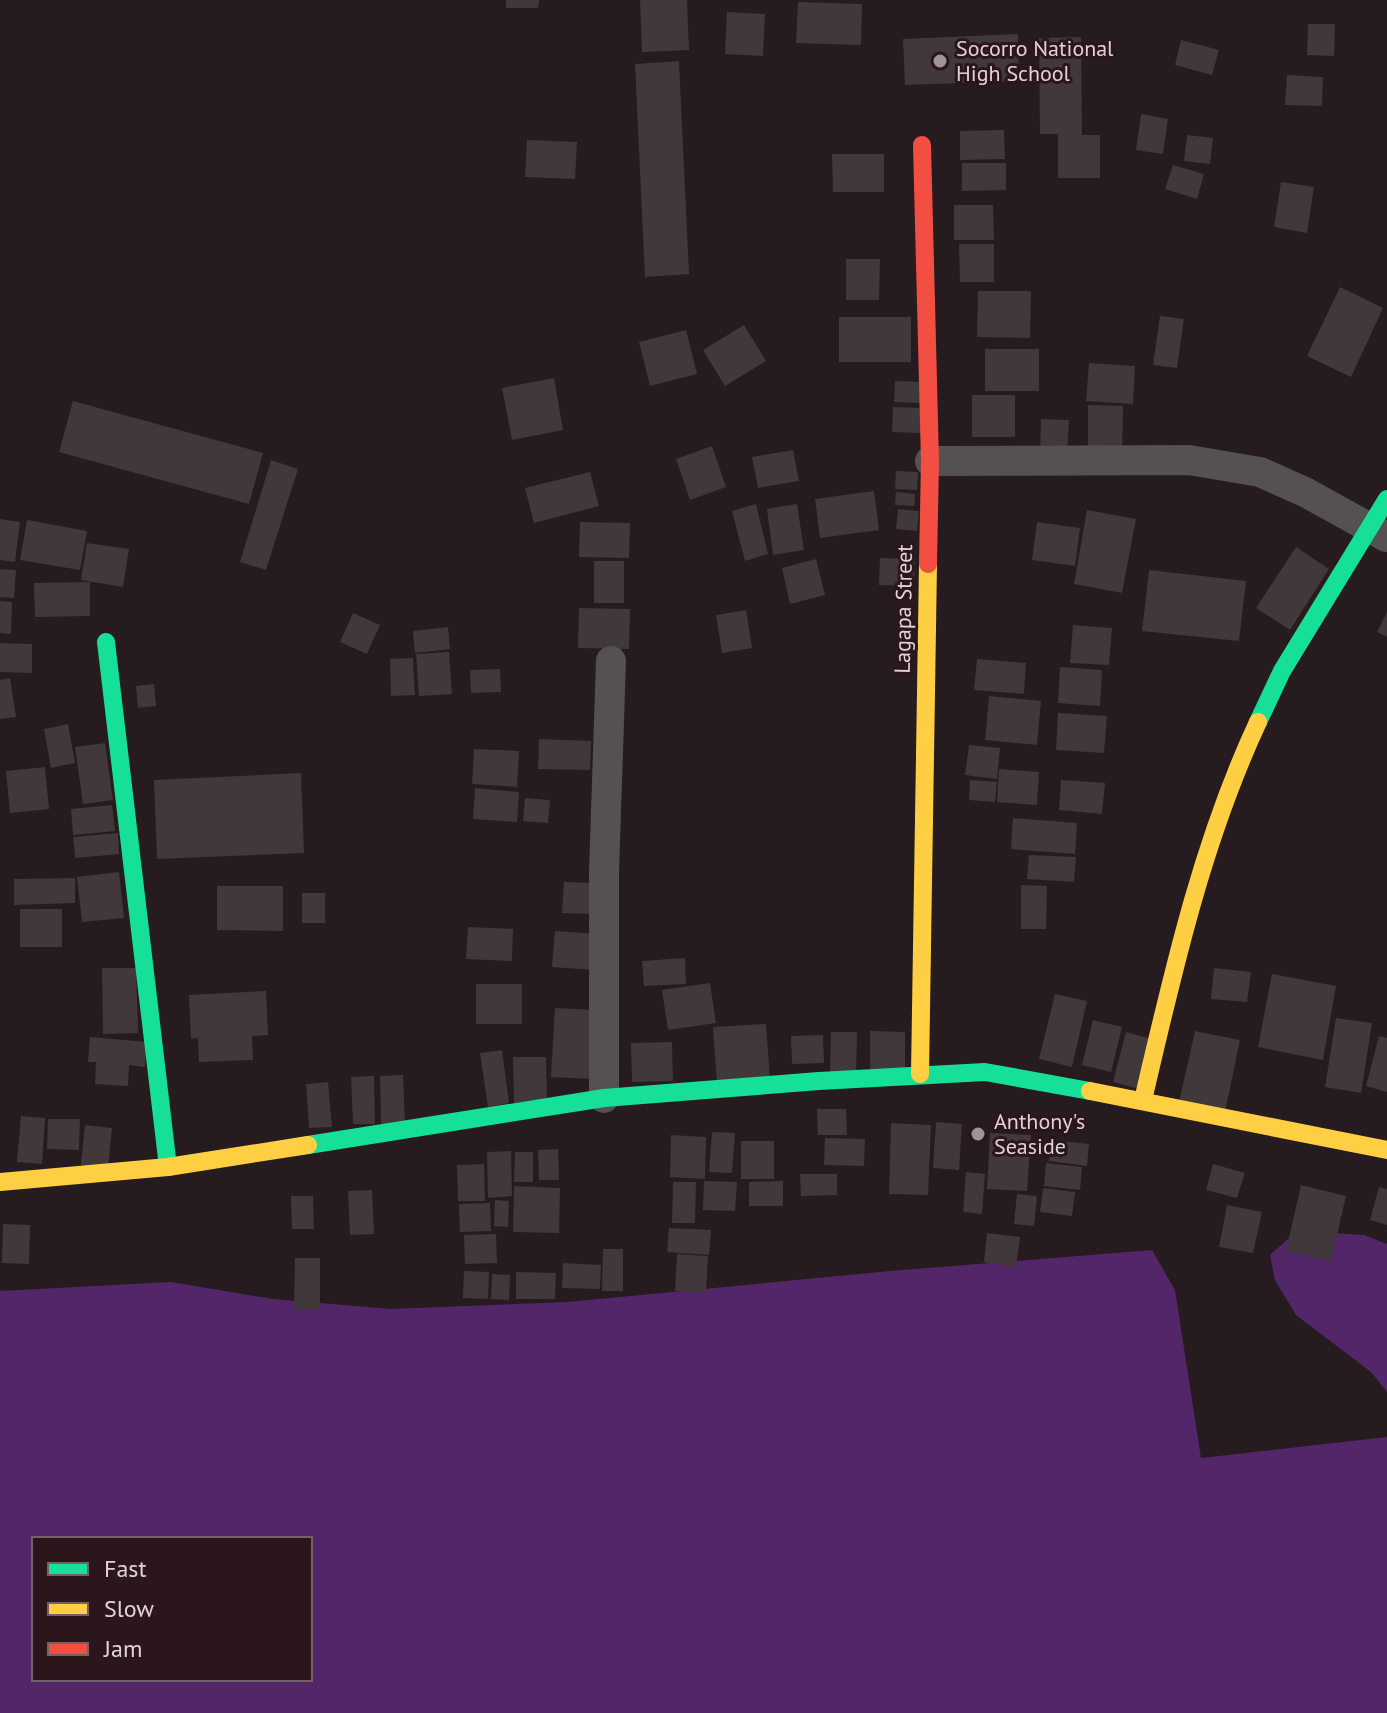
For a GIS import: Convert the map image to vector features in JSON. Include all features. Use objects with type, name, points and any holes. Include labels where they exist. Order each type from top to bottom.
[{"type":"street","name":"Lagapa Street","points":[[920,1074],[930,461],[922,145]]},
{"type":"street","points":[[930,461],[1189,460],[1260,472],[1307,493],[1378,533]]},
{"type":"street","points":[[1143,1100],[1184,927],[1233,776],[1282,671],[1378,533],[1387,499]]},
{"type":"street","points":[[106,642],[168,1167]]},
{"type":"street","points":[[604,1098],[604,872],[611,661]]},
{"type":"street","points":[[0,1182],[168,1167],[604,1098],[920,1074],[985,1072],[1143,1100],[1387,1150]]},
{"type":"shaded area","points":[[1318,1232],[1364,1235],[1387,1244],[1387,1392],[1371,1372],[1296,1315],[1275,1280],[1270,1255],[1288,1239]]},
{"type":"shaded area","points":[[1152,1250],[1175,1290],[1201,1458],[1387,1437],[1387,1713],[0,1713],[0,1291],[171,1282],[273,1299],[391,1309],[568,1302]]},
{"type":"building","points":[[506,0],[539,0],[538,8],[506,8]]},
{"type":"building","points":[[640,0],[687,0],[689,50],[642,52]]},
{"type":"building","points":[[798,2],[862,4],[861,45],[796,43]]},
{"type":"building","points":[[727,12],[765,14],[763,56],[725,54]]},
{"type":"building","points":[[1308,24],[1335,24],[1334,56],[1307,55]]},
{"type":"building","points":[[1018,34],[1019,81],[905,85],[903,39]]},
{"type":"building","points":[[1081,37],[1082,135],[1100,135],[1100,178],[1058,178],[1058,134],[1040,134],[1039,38]]},
{"type":"building","points":[[1181,40],[1219,50],[1212,75],[1175,65]]},
{"type":"building","points":[[679,61],[689,274],[645,277],[635,64]]},
{"type":"building","points":[[1287,75],[1323,77],[1322,106],[1285,105]]},
{"type":"building","points":[[1141,114],[1168,119],[1163,154],[1136,150]]},
{"type":"building","points":[[1004,130],[1005,159],[960,160],[960,131]]},
{"type":"building","points":[[1187,135],[1213,138],[1210,164],[1184,161]]},
{"type":"building","points":[[527,140],[577,142],[575,179],[525,177]]},
{"type":"building","points":[[832,154],[884,154],[884,192],[833,192]]},
{"type":"building","points":[[962,163],[1006,163],[1006,190],[962,191]]},
{"type":"building","points":[[1173,165],[1204,174],[1197,199],[1165,189]]},
{"type":"building","points":[[1281,182],[1314,187],[1307,233],[1274,227]]},
{"type":"building","points":[[954,205],[993,205],[994,240],[954,240]]},
{"type":"building","points":[[959,244],[994,244],[994,282],[960,282]]},
{"type":"building","points":[[846,259],[880,259],[879,300],[846,300]]},
{"type":"building","points":[[1340,287],[1383,308],[1351,377],[1307,356]]},
{"type":"building","points":[[978,291],[1031,291],[1030,338],[977,337]]},
{"type":"building","points":[[1160,316],[1184,319],[1177,368],[1153,365]]},
{"type":"building","points":[[839,317],[911,317],[911,362],[839,362]]},
{"type":"building","points":[[744,325],[766,361],[725,386],[703,350]]},
{"type":"building","points":[[686,330],[697,374],[650,386],[639,342]]},
{"type":"building","points":[[985,349],[1039,349],[1039,391],[985,391]]},
{"type":"building","points":[[1089,363],[1135,366],[1133,404],[1086,401]]},
{"type":"building","points":[[554,378],[563,430],[512,440],[502,388]]},
{"type":"building","points":[[895,381],[923,382],[922,403],[894,402]]},
{"type":"building","points":[[972,395],[1015,395],[1015,437],[972,437]]},
{"type":"building","points":[[73,401],[263,453],[249,504],[59,452]]},
{"type":"building","points":[[1088,405],[1123,406],[1122,456],[1088,455]]},
{"type":"building","points":[[893,407],[922,408],[921,433],[892,432]]},
{"type":"building","points":[[1041,419],[1069,420],[1067,455],[1040,454]]},
{"type":"building","points":[[712,446],[726,487],[690,500],[676,459]]},
{"type":"building","points":[[793,450],[799,481],[758,488],[752,457]]},
{"type":"building","points":[[271,460],[298,469],[266,570],[240,562]]},
{"type":"building","points":[[896,471],[918,472],[917,490],[895,489]]},
{"type":"building","points":[[590,472],[599,506],[534,523],[525,488]]},
{"type":"building","points":[[874,491],[879,530],[820,538],[815,499]]},
{"type":"building","points":[[896,492],[915,494],[914,506],[895,505]]},
{"type":"building","points":[[756,504],[768,554],[745,561],[732,511]]},
{"type":"building","points":[[797,504],[804,550],[773,555],[767,509]]},
{"type":"building","points":[[898,509],[919,511],[917,531],[896,529]]},
{"type":"building","points":[[1087,510],[1136,519],[1122,593],[1074,584]]},
{"type":"building","points":[[0,519],[20,522],[15,562],[0,560]]},
{"type":"building","points":[[27,520],[87,531],[80,570],[20,560]]},
{"type":"building","points":[[580,522],[630,523],[629,558],[579,557]]},
{"type":"building","points":[[1037,522],[1080,528],[1075,566],[1032,560]]},
{"type":"building","points":[[87,543],[129,549],[123,587],[81,580]]},
{"type":"building","points":[[1296,547],[1329,569],[1290,630],[1256,608]]},
{"type":"building","points":[[880,558],[915,559],[914,586],[879,585]]},
{"type":"building","points":[[816,559],[825,595],[790,604],[782,568]]},
{"type":"building","points":[[594,561],[624,561],[624,603],[594,603]]},
{"type":"building","points":[[0,569],[16,570],[14,598],[0,597]]},
{"type":"building","points":[[1149,570],[1246,581],[1239,641],[1142,631]]},
{"type":"building","points":[[90,582],[90,616],[35,617],[34,583]]},
{"type":"building","points":[[0,601],[12,602],[11,634],[0,633]]},
{"type":"building","points":[[579,608],[630,609],[629,649],[578,648]]},
{"type":"building","points":[[746,610],[752,648],[722,653],[716,615]]},
{"type":"building","points":[[1387,612],[1387,637],[1377,632]]},
{"type":"building","points":[[353,613],[380,625],[367,654],[340,642]]},
{"type":"building","points":[[1073,625],[1112,628],[1109,665],[1070,663]]},
{"type":"building","points":[[448,627],[450,649],[415,653],[413,631]]},
{"type":"building","points":[[0,643],[32,644],[32,673],[0,672]]},
{"type":"building","points":[[449,652],[452,694],[419,696],[416,654]]},
{"type":"building","points":[[413,658],[415,695],[391,696],[390,659]]},
{"type":"building","points":[[977,659],[1026,663],[1024,694],[974,690]]},
{"type":"building","points":[[1060,667],[1102,670],[1100,706],[1058,703]]},
{"type":"building","points":[[500,669],[501,692],[471,693],[470,670]]},
{"type":"building","points":[[10,678],[16,717],[0,719],[0,680]]},
{"type":"building","points":[[154,684],[156,706],[138,708],[136,686]]},
{"type":"building","points":[[989,696],[1041,701],[1037,745],[985,740]]},
{"type":"building","points":[[1058,713],[1107,716],[1104,753],[1056,750]]},
{"type":"building","points":[[68,724],[75,763],[51,768],[44,729]]},
{"type":"building","points":[[539,739],[591,741],[590,770],[538,769]]},
{"type":"building","points":[[105,743],[113,800],[83,804],[75,747]]},
{"type":"building","points":[[969,745],[1000,748],[997,779],[965,775]]},
{"type":"building","points":[[474,749],[519,751],[517,787],[472,784]]},
{"type":"building","points":[[45,767],[49,809],[10,813],[6,771]]},
{"type":"building","points":[[999,769],[1039,772],[1037,805],[997,802]]},
{"type":"building","points":[[301,773],[304,853],[157,859],[154,780]]},
{"type":"building","points":[[970,780],[997,782],[995,802],[969,800]]},
{"type":"building","points":[[1061,780],[1105,783],[1102,814],[1059,810]]},
{"type":"building","points":[[475,788],[519,792],[517,822],[473,819]]},
{"type":"building","points":[[525,798],[550,800],[548,823],[523,821]]},
{"type":"building","points":[[112,805],[115,831],[73,835],[71,809]]},
{"type":"building","points":[[1013,818],[1077,823],[1075,854],[1011,849]]},
{"type":"building","points":[[118,833],[119,854],[75,858],[73,837]]},
{"type":"building","points":[[1029,855],[1076,857],[1074,882],[1027,879]]},
{"type":"building","points":[[119,872],[124,918],[82,922],[77,877]]},
{"type":"building","points":[[75,878],[75,903],[14,905],[14,879]]},
{"type":"building","points":[[564,882],[592,883],[591,914],[562,913]]},
{"type":"building","points":[[1021,885],[1047,886],[1046,929],[1021,929]]},
{"type":"building","points":[[217,886],[283,886],[283,931],[217,930]]},
{"type":"building","points":[[302,893],[325,893],[325,923],[302,923]]},
{"type":"building","points":[[20,909],[62,909],[62,947],[20,947]]},
{"type":"building","points":[[468,927],[513,929],[512,961],[466,959]]},
{"type":"building","points":[[555,931],[598,934],[595,970],[552,967]]},
{"type":"building","points":[[685,958],[686,984],[644,986],[642,961]]},
{"type":"building","points":[[102,968],[136,968],[138,1033],[103,1034]]},
{"type":"building","points":[[1214,968],[1251,972],[1247,1002],[1211,999]]},
{"type":"building","points":[[1272,974],[1336,986],[1323,1060],[1258,1047]]},
{"type":"building","points":[[710,983],[716,1023],[668,1030],[662,990]]},
{"type":"building","points":[[476,984],[522,984],[522,1024],[476,1024]]},
{"type":"building","points":[[266,991],[268,1035],[252,1036],[253,1060],[199,1062],[198,1038],[191,1039],[189,995]]},
{"type":"building","points":[[1055,994],[1087,1001],[1072,1067],[1039,1059]]},
{"type":"building","points":[[555,1008],[596,1010],[592,1079],[551,1077]]},
{"type":"building","points":[[1336,1018],[1372,1023],[1361,1093],[1325,1087]]},
{"type":"building","points":[[1093,1020],[1122,1027],[1111,1072],[1082,1065]]},
{"type":"building","points":[[766,1024],[770,1080],[717,1084],[713,1027]]},
{"type":"building","points":[[870,1031],[905,1032],[905,1075],[870,1074]]},
{"type":"building","points":[[1195,1031],[1240,1040],[1225,1112],[1179,1102]]},
{"type":"building","points":[[831,1032],[857,1032],[856,1076],[830,1075]]},
{"type":"building","points":[[1126,1032],[1152,1039],[1139,1089],[1113,1082]]},
{"type":"building","points":[[823,1035],[824,1063],[792,1064],[791,1036]]},
{"type":"building","points":[[1379,1036],[1387,1038],[1387,1092],[1366,1086]]},
{"type":"building","points":[[90,1037],[147,1042],[145,1067],[129,1065],[128,1086],[95,1084],[96,1062],[88,1062]]},
{"type":"building","points":[[672,1042],[673,1081],[632,1082],[631,1043]]},
{"type":"building","points":[[502,1050],[509,1103],[488,1107],[480,1053]]},
{"type":"building","points":[[513,1057],[546,1057],[547,1102],[514,1103]]},
{"type":"building","points":[[403,1075],[405,1124],[381,1124],[380,1076]]},
{"type":"building","points":[[374,1076],[375,1124],[353,1124],[351,1077]]},
{"type":"building","points":[[328,1082],[332,1127],[309,1128],[306,1084]]},
{"type":"building","points":[[817,1109],[846,1109],[847,1135],[818,1135]]},
{"type":"building","points":[[21,1116],[45,1118],[42,1164],[17,1162]]},
{"type":"building","points":[[48,1119],[80,1119],[79,1150],[47,1149]]},
{"type":"building","points":[[936,1122],[962,1124],[959,1170],[933,1168]]},
{"type":"building","points":[[891,1123],[931,1125],[928,1195],[889,1194]]},
{"type":"building","points":[[85,1125],[112,1128],[108,1168],[81,1165]]},
{"type":"building","points":[[712,1132],[735,1133],[732,1173],[709,1172]]},
{"type":"building","points":[[990,1133],[1031,1135],[1027,1191],[987,1189]]},
{"type":"building","points":[[671,1135],[706,1137],[705,1179],[670,1177]]},
{"type":"building","points":[[825,1138],[865,1139],[864,1166],[824,1165]]},
{"type":"building","points":[[1051,1140],[1089,1144],[1087,1166],[1049,1161]]},
{"type":"building","points":[[741,1141],[774,1141],[774,1179],[741,1179]]},
{"type":"building","points":[[558,1149],[559,1180],[539,1180],[538,1150]]},
{"type":"building","points":[[511,1151],[512,1196],[488,1198],[487,1152]]},
{"type":"building","points":[[515,1152],[533,1152],[533,1182],[514,1182]]},
{"type":"building","points":[[1046,1163],[1082,1167],[1080,1190],[1044,1186]]},
{"type":"building","points":[[484,1164],[485,1201],[458,1201],[457,1165]]},
{"type":"building","points":[[1213,1164],[1245,1173],[1237,1198],[1206,1190]]},
{"type":"building","points":[[966,1172],[985,1174],[982,1214],[963,1212]]},
{"type":"building","points":[[800,1174],[837,1174],[837,1195],[801,1196]]},
{"type":"building","points":[[704,1181],[737,1182],[735,1211],[703,1210]]},
{"type":"building","points":[[783,1181],[783,1206],[749,1206],[749,1182]]},
{"type":"building","points":[[673,1182],[696,1182],[695,1223],[672,1223]]},
{"type":"building","points":[[1301,1185],[1346,1196],[1331,1261],[1286,1251]]},
{"type":"building","points":[[514,1186],[560,1188],[559,1233],[513,1232]]},
{"type":"building","points":[[1379,1187],[1387,1189],[1387,1225],[1370,1220]]},
{"type":"building","points":[[1043,1188],[1075,1192],[1072,1216],[1040,1212]]},
{"type":"building","points":[[372,1190],[374,1234],[350,1235],[348,1191]]},
{"type":"building","points":[[1017,1194],[1037,1196],[1034,1226],[1014,1224]]},
{"type":"building","points":[[291,1196],[313,1196],[314,1229],[292,1229]]},
{"type":"building","points":[[495,1200],[509,1201],[508,1227],[494,1226]]},
{"type":"building","points":[[490,1203],[491,1231],[460,1232],[459,1204]]},
{"type":"building","points":[[1227,1205],[1262,1212],[1253,1253],[1219,1247]]},
{"type":"building","points":[[3,1224],[30,1225],[29,1264],[2,1263]]},
{"type":"building","points":[[669,1228],[711,1230],[709,1255],[667,1252]]},
{"type":"building","points":[[987,1233],[1020,1237],[1016,1267],[984,1262]]},
{"type":"building","points":[[496,1234],[497,1263],[465,1264],[464,1235]]},
{"type":"building","points":[[603,1249],[623,1249],[623,1291],[602,1291]]},
{"type":"building","points":[[677,1254],[708,1256],[706,1293],[675,1291]]},
{"type":"building","points":[[295,1258],[320,1258],[320,1309],[294,1309]]},
{"type":"building","points":[[563,1263],[601,1265],[600,1289],[562,1288]]},
{"type":"building","points":[[464,1271],[489,1272],[488,1299],[463,1298]]},
{"type":"building","points":[[516,1272],[556,1273],[555,1299],[516,1299]]},
{"type":"building","points":[[492,1274],[510,1275],[509,1300],[491,1299]]},
{"type":"traffic: fast","points":[[1258,722],[1282,671],[1387,499]]},
{"type":"traffic: fast","points":[[106,642],[168,1167]]},
{"type":"traffic: fast","points":[[308,1145],[604,1098],[819,1081],[985,1072],[1090,1091]]},
{"type":"traffic: slow","points":[[920,1074],[928,564]]},
{"type":"traffic: slow","points":[[1143,1100],[1205,861],[1238,767],[1258,722]]},
{"type":"traffic: slow","points":[[1090,1091],[1387,1150]]},
{"type":"traffic: slow","points":[[0,1182],[168,1167],[308,1145]]},
{"type":"traffic: jam","points":[[922,145],[930,461],[928,564]]},
{"type":"place","name":"Socorro National High School","points":[[940,61]]},
{"type":"place","name":"Anthony's Seaside","points":[[978,1134]]}]
